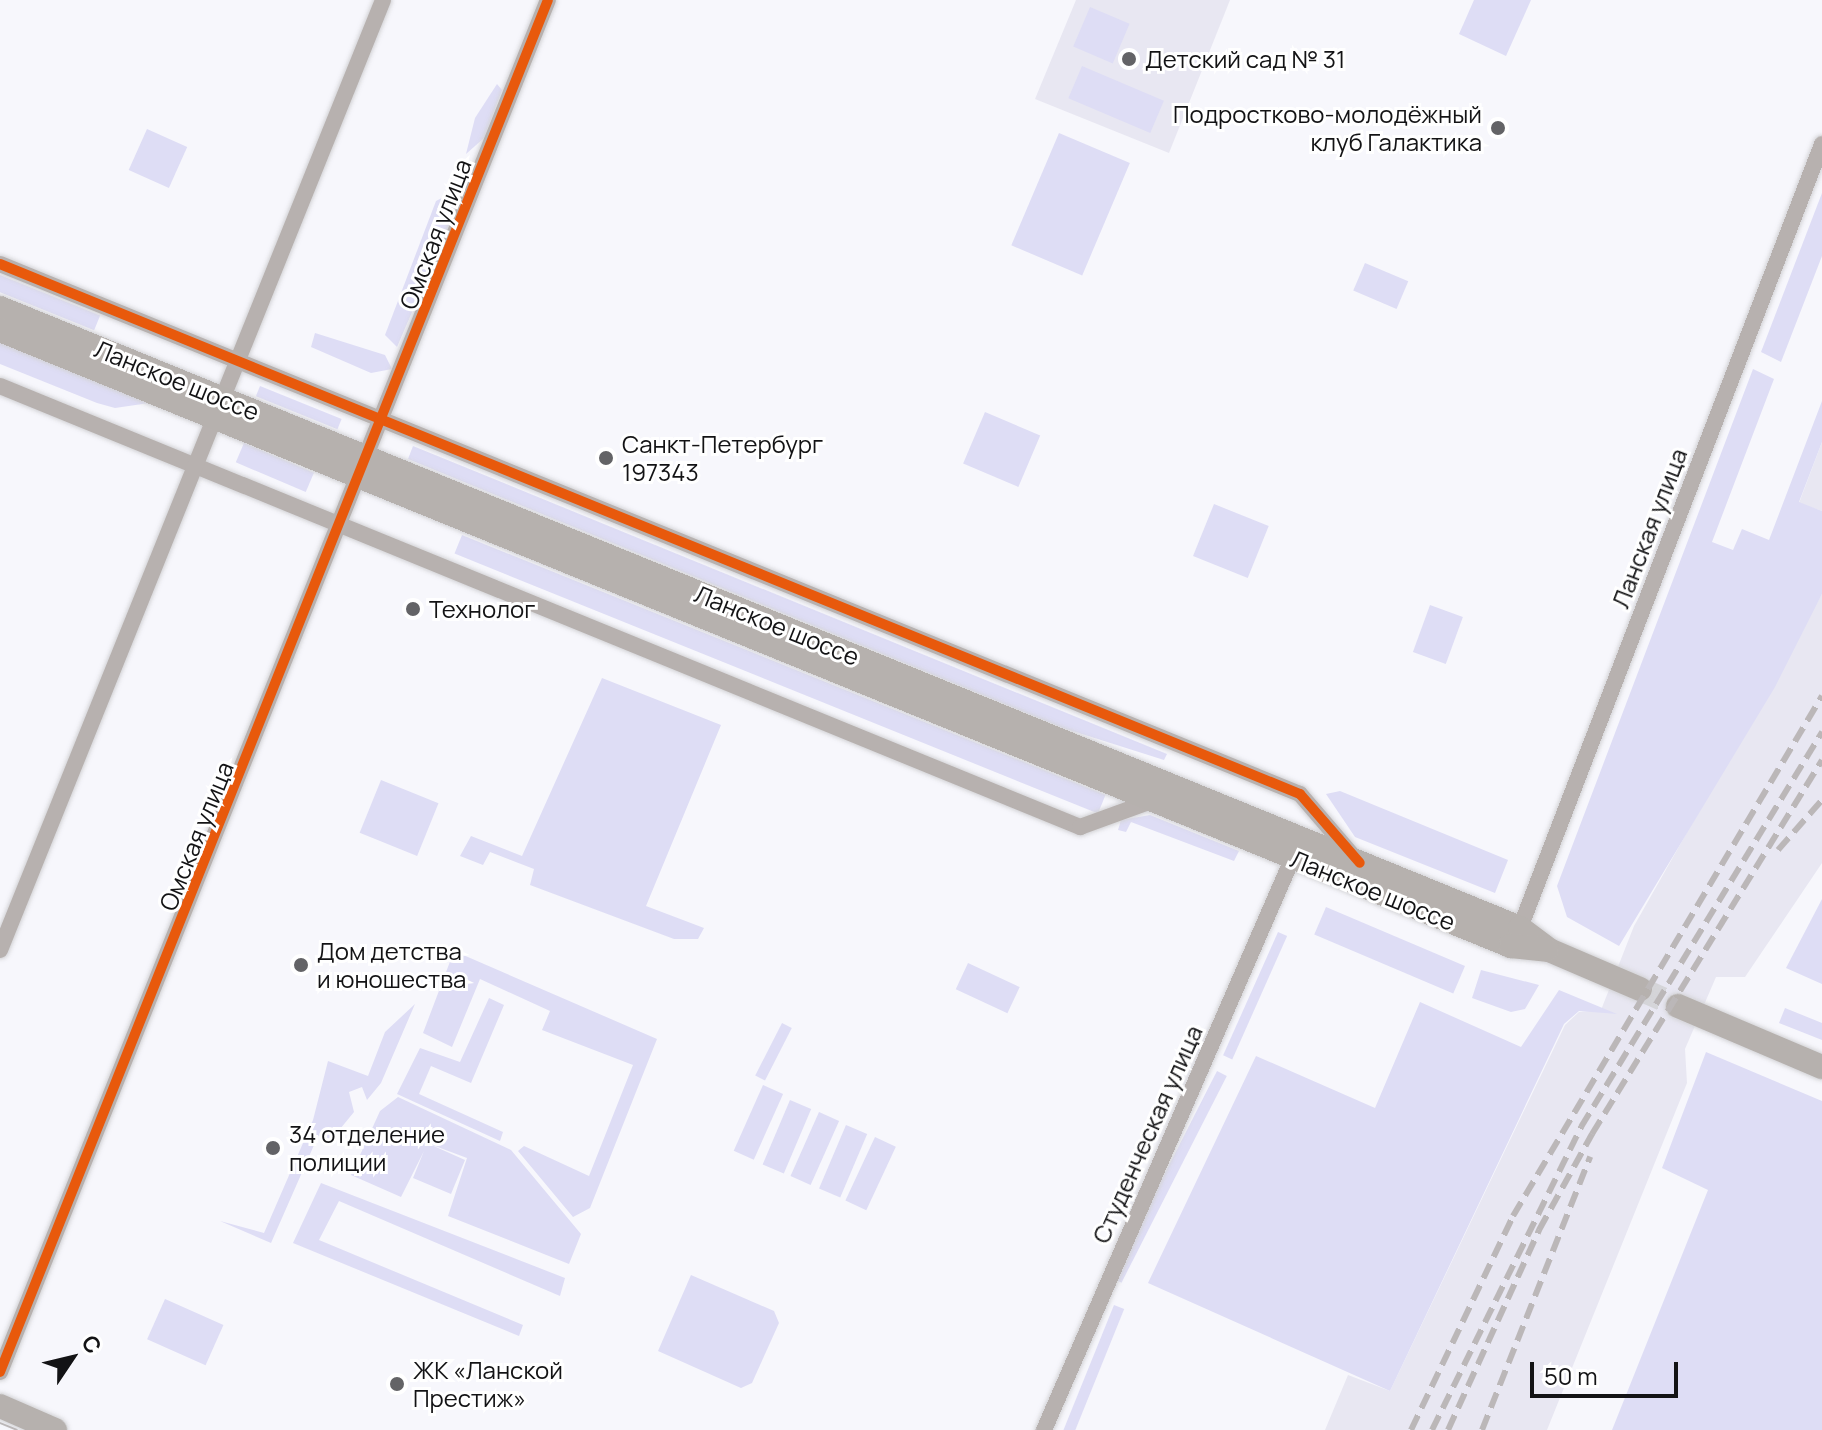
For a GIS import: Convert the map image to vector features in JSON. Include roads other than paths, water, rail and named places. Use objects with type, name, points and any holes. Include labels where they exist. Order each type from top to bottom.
[{"type":"main road","name":"Ланское шоссе","points":[[0,308],[216,407],[1520,928],[1549,950],[1640,989]]},
{"type":"main road","name":"Ланское шоссе","points":[[0,330],[216,407]]},
{"type":"main road","name":"Ланское шоссе","points":[[366,468],[1154,800],[1511,946],[1549,950]]},
{"type":"main road","points":[[1678,1006],[1822,1067]]},
{"type":"main road","points":[[0,1406],[55,1430]]},
{"type":"street","points":[[0,950],[192,464],[383,0]]},
{"type":"street","name":"Омская улица","points":[[0,1372],[344,524],[548,0]]},
{"type":"street","name":"Ланская улица","points":[[1520,928],[1822,144]]},
{"type":"street","points":[[0,264],[1300,794],[1360,863]]},
{"type":"street","points":[[0,386],[1080,827],[1154,800]]},
{"type":"street","name":"Студенческая улица","points":[[1044,1430],[1293,857]]},
{"type":"tunnel","points":[[1640,989],[1678,1006]]},
{"type":"tram line","points":[[0,1423],[17,1430]]},
{"type":"railway","points":[[1411,1430],[1513,1216],[1822,696]]},
{"type":"railway","points":[[1432,1430],[1581,1127],[1822,732]]},
{"type":"railway","points":[[1448,1430],[1539,1230],[1592,1134],[1822,760]]},
{"type":"railway","points":[[1778,850],[1822,800]]},
{"type":"railway","points":[[1482,1430],[1590,1157]]},
{"type":"place","name":"Детский сад № 31","points":[[1129,59]]},
{"type":"place","name":"Подростково-молодёжный клуб Галактика","points":[[1498,128]]},
{"type":"place","name":"Санкт-Петербург 197343","points":[[606,458]]},
{"type":"place","name":"Технолог","points":[[413,609]]},
{"type":"place","name":"Дом детства и юношества","points":[[301,965]]},
{"type":"place","name":"34 отделение полиции","points":[[273,1148]]},
{"type":"place","name":"ЖК «Ланской Престиж»","points":[[397,1384]]}]
